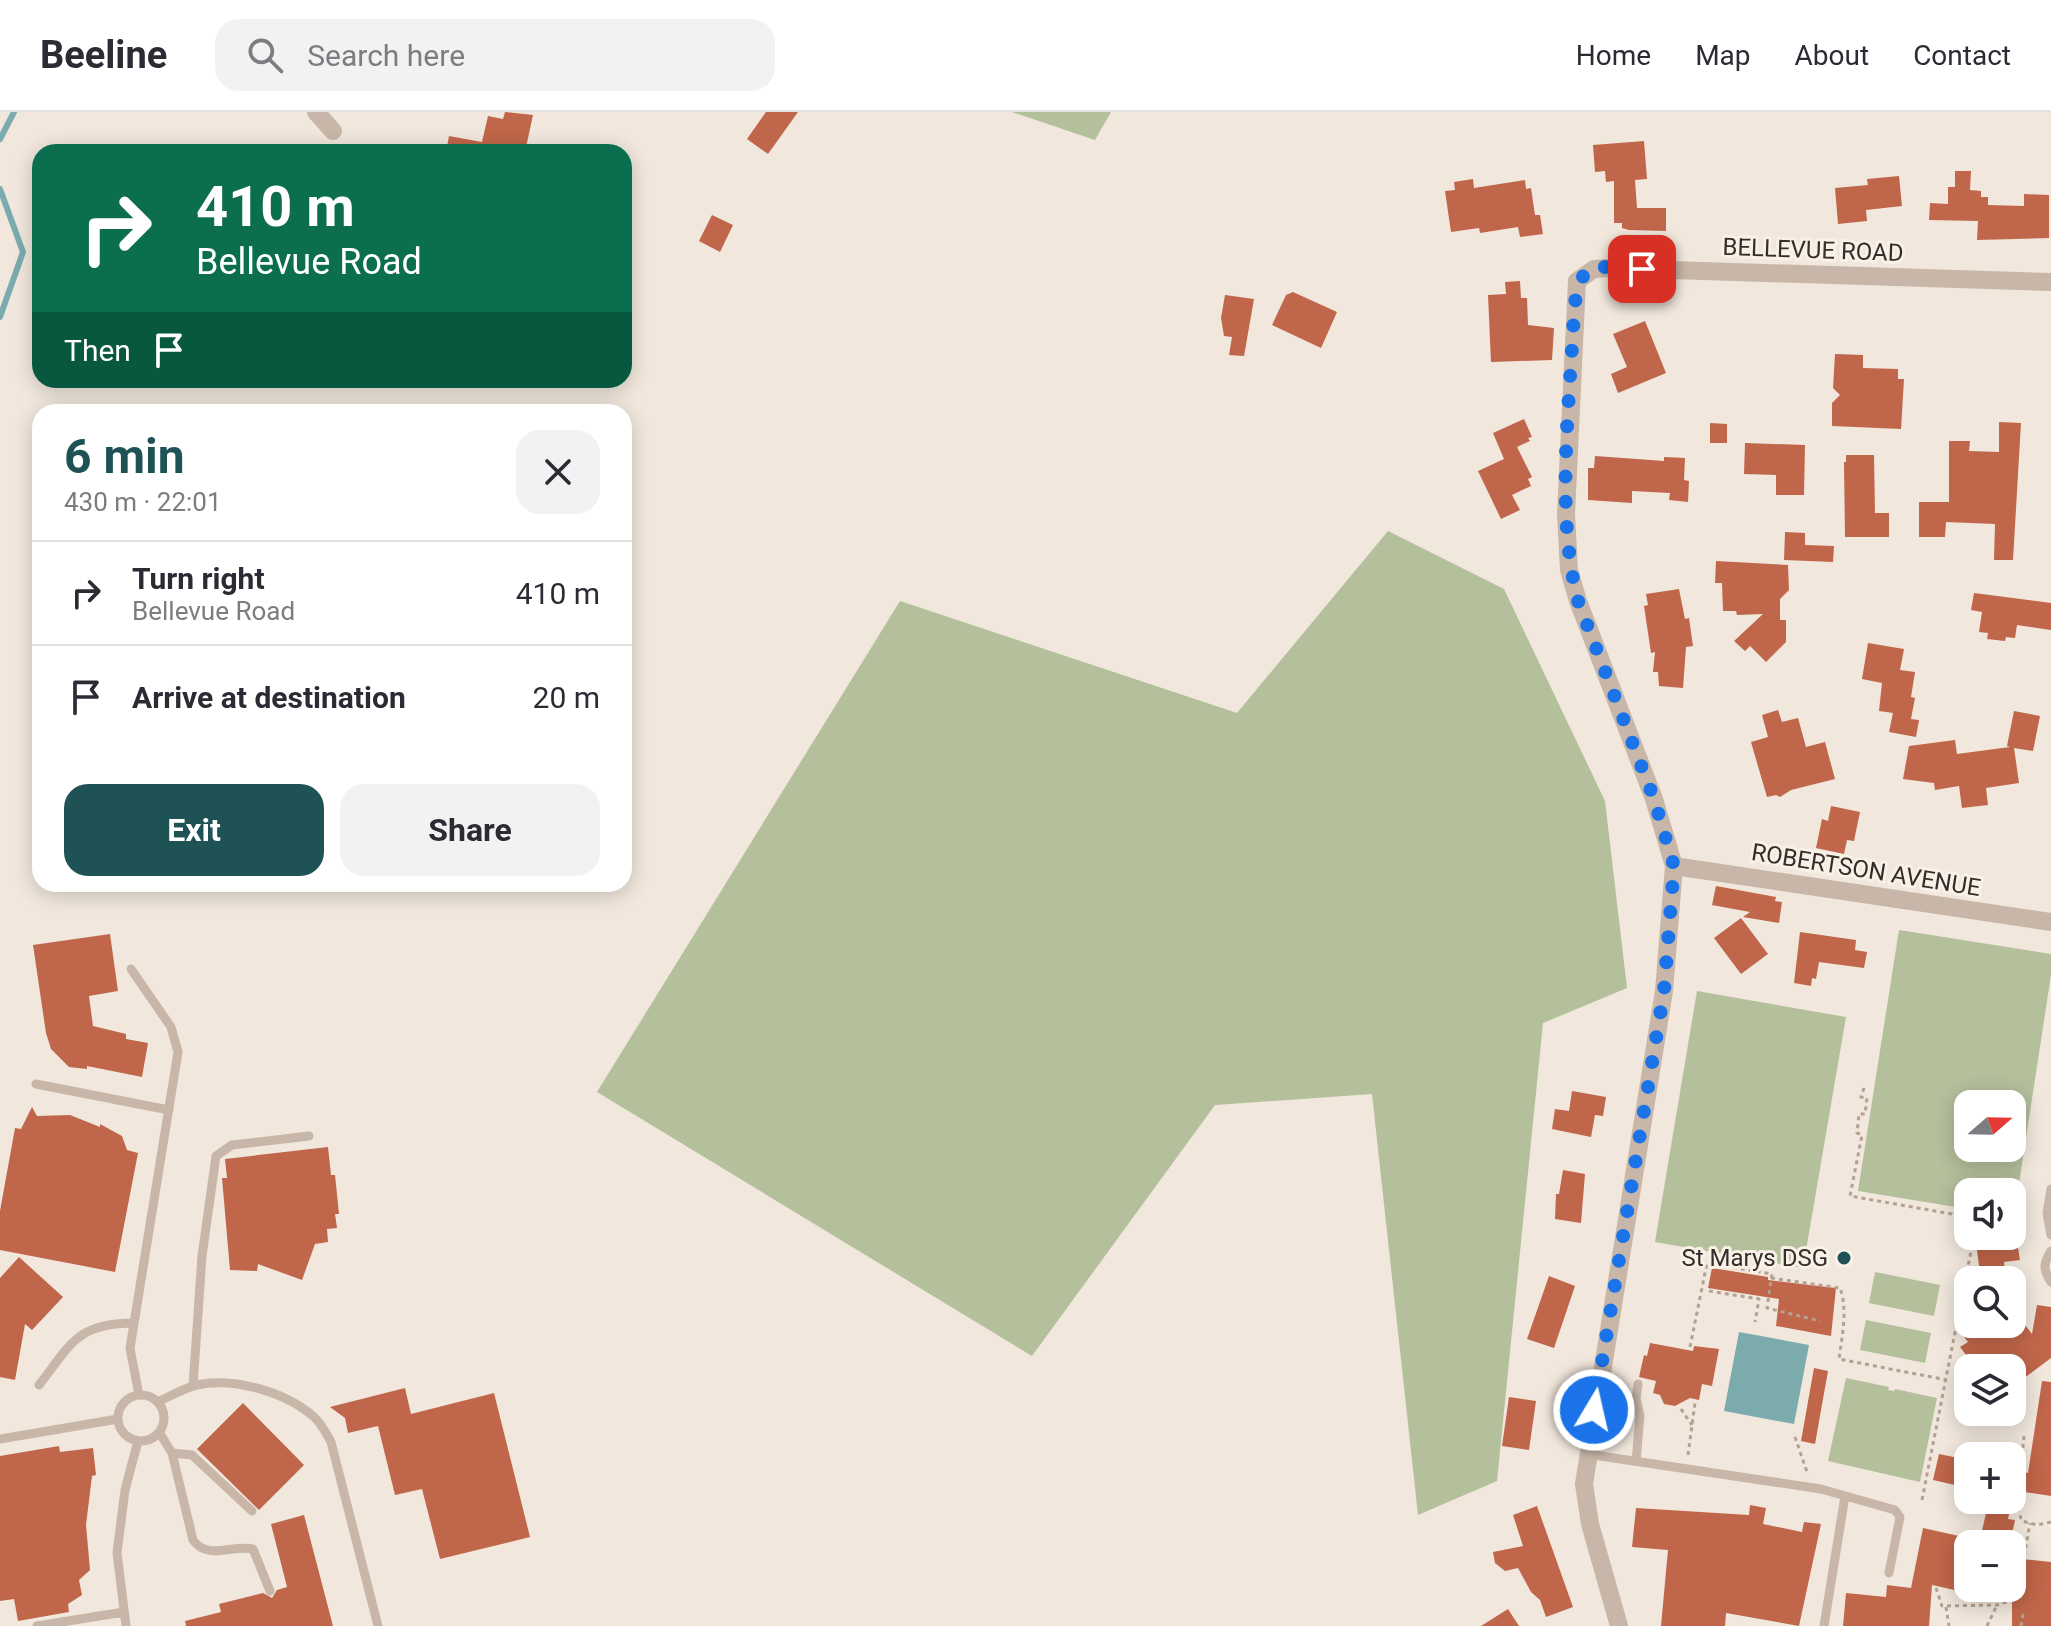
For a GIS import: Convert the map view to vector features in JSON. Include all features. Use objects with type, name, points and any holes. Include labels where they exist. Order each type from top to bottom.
[{"type":"street","points":[[316,112],[333,131]]},
{"type":"street","name":"BELLEVUE ROAD","points":[[1674,866],[1654,799],[1569,570],[1566,514],[1577,281],[1594,269],[1610,268],[2051,282]]},
{"type":"street","points":[[1619,1626],[1585,1502],[1587,1454],[1664,991],[1674,866]]},
{"type":"street","name":"ROBERTSON AVENUE","points":[[1674,866],[2051,922]]},
{"type":"lane","points":[[131,969],[176,1038],[177,1071],[134,1323],[131,1361],[139,1395]]},
{"type":"lane","points":[[36,1084],[169,1110]]},
{"type":"lane","points":[[193,1386],[202,1256],[216,1156],[232,1145],[309,1136]]},
{"type":"lane","points":[[2051,1189],[2047,1213],[2051,1235]]},
{"type":"lane","points":[[2051,1251],[2045,1260],[2045,1272],[2051,1282]]},
{"type":"lane","points":[[39,1385],[81,1334],[107,1323],[134,1323]]},
{"type":"lane","points":[[157,1402],[163,1417],[159,1432],[138,1441],[124,1433],[118,1419],[122,1404],[139,1395],[157,1402],[193,1386],[229,1384],[265,1390],[302,1407],[317,1419],[331,1442],[378,1626]]},
{"type":"lane","points":[[1636,1461],[1640,1416],[1636,1399],[1638,1384]]},
{"type":"lane","points":[[0,1439],[118,1419]]},
{"type":"lane","points":[[159,1432],[172,1453],[197,1546],[211,1552],[253,1549],[270,1591]]},
{"type":"lane","points":[[126,1626],[117,1553],[120,1521],[138,1441]]},
{"type":"lane","points":[[172,1453],[187,1453],[198,1459],[252,1511]]},
{"type":"lane","points":[[1587,1454],[1821,1489],[1895,1510],[1899,1515],[1889,1573]]},
{"type":"lane","points":[[1824,1626],[1845,1496]]},
{"type":"lane","points":[[37,1626],[124,1612]]},
{"type":"path","points":[[1864,1088],[1861,1097],[1867,1098],[1865,1114],[1859,1114],[1857,1133],[1862,1135],[1850,1196],[1954,1216]]},
{"type":"path","points":[[1922,1500],[1971,1250]]},
{"type":"path","points":[[1690,1347],[1707,1263],[1772,1274],[1767,1308],[1820,1321]]},
{"type":"path","points":[[1771,1278],[1840,1288],[1843,1321],[1839,1359],[1947,1380]]},
{"type":"path","points":[[1709,1291],[1767,1300]]},
{"type":"path","points":[[1755,1322],[1759,1299]]},
{"type":"path","points":[[1686,1468],[1695,1403]]},
{"type":"path","points":[[1681,1409],[1692,1426]]},
{"type":"path","points":[[2024,1436],[2017,1507],[2022,1521],[2037,1525],[2051,1522]]},
{"type":"path","points":[[1795,1437],[1809,1477]]},
{"type":"path","points":[[1936,1588],[1942,1606],[1946,1607],[1997,1605],[2012,1600],[2019,1587],[2030,1523]]},
{"type":"path","points":[[1987,1626],[1997,1605]]},
{"type":"path","points":[[1946,1607],[1949,1626]]},
{"type":"path","points":[[2021,1626],[2023,1615],[2027,1614]]},
{"type":"green space","points":[[1012,112],[1111,112],[1095,140]]},
{"type":"green space","points":[[1388,531],[1504,589],[1605,801],[1627,988],[1543,1023],[1497,1481],[1418,1515],[1372,1094],[1215,1105],[1032,1356],[597,1092],[900,601],[1237,713]]},
{"type":"green space","points":[[1899,930],[2051,954],[2051,975],[2026,1138],[2026,1090],[1954,1090],[1954,1162],[2022,1162],[2020,1178],[1954,1178],[1954,1207],[1858,1191]]},
{"type":"green space","points":[[1697,991],[1846,1017],[1803,1268],[1655,1242]]},
{"type":"green space","points":[[1875,1272],[1940,1285],[1934,1316],[1869,1303]]},
{"type":"green space","points":[[1866,1320],[1931,1333],[1925,1363],[1860,1350]]},
{"type":"green space","points":[[1846,1378],[1889,1387],[1888,1390],[1937,1398],[1920,1482],[1828,1461]]},
{"type":"water","points":[[1739,1332],[1809,1345],[1794,1424],[1724,1411]]},
{"type":"building","points":[[505,112],[533,115],[527,144],[448,144],[449,136],[482,142],[488,116],[503,119]]},
{"type":"building","points":[[766,112],[798,112],[768,154],[747,139]]},
{"type":"building","points":[[1644,141],[1647,179],[1635,180],[1637,208],[1666,208],[1666,231],[1629,230],[1622,228],[1622,223],[1614,223],[1614,181],[1606,182],[1605,171],[1595,172],[1593,145]]},
{"type":"building","points":[[1955,171],[1971,171],[1970,190],[1981,191],[1981,197],[1988,197],[1988,205],[2024,206],[2024,194],[2049,195],[2049,238],[1977,240],[1978,221],[1929,220],[1930,203],[1948,204],[1948,187],[1955,187]]},
{"type":"building","points":[[1899,176],[1902,206],[1866,210],[1867,221],[1838,224],[1835,188],[1868,185],[1867,179]]},
{"type":"building","points":[[1473,179],[1474,188],[1525,180],[1526,189],[1531,188],[1535,215],[1540,215],[1543,234],[1520,237],[1518,227],[1480,233],[1479,228],[1451,232],[1445,191],[1455,190],[1454,182]]},
{"type":"building","points":[[712,215],[733,225],[720,252],[699,241]]},
{"type":"building","points":[[1520,281],[1521,298],[1527,298],[1528,325],[1554,328],[1552,360],[1491,362],[1488,295],[1506,294],[1505,282]]},
{"type":"building","points":[[1293,292],[1337,312],[1321,348],[1272,325],[1286,295]]},
{"type":"building","points":[[1225,295],[1254,299],[1244,356],[1229,355],[1232,337],[1224,336],[1221,318]]},
{"type":"building","points":[[1645,321],[1666,373],[1618,393],[1611,374],[1627,367],[1613,334]]},
{"type":"building","points":[[1835,354],[1863,355],[1863,368],[1898,369],[1898,379],[1904,379],[1901,429],[1832,426],[1832,403],[1840,395],[1833,388]]},
{"type":"building","points":[[1524,419],[1532,437],[1517,447],[1532,477],[1528,479],[1531,486],[1512,495],[1520,510],[1501,519],[1478,471],[1504,459],[1493,433]]},
{"type":"building","points":[[1999,422],[2021,423],[2013,560],[1994,560],[1995,524],[1946,522],[1945,537],[1919,537],[1919,502],[1949,502],[1949,441],[1970,441],[1969,451],[1999,452]]},
{"type":"building","points":[[1710,423],[1727,424],[1727,443],[1710,443]]},
{"type":"building","points":[[1745,443],[1805,445],[1804,495],[1776,495],[1776,475],[1744,474]]},
{"type":"building","points":[[1846,455],[1874,455],[1875,513],[1889,513],[1889,537],[1845,537]]},
{"type":"building","points":[[1595,456],[1664,461],[1664,457],[1685,458],[1684,480],[1689,481],[1688,502],[1669,500],[1670,493],[1632,491],[1632,503],[1588,500],[1588,468],[1594,468]]},
{"type":"building","points":[[1785,532],[1805,533],[1805,545],[1834,546],[1833,562],[1784,560]]},
{"type":"building","points":[[1716,561],[1788,565],[1789,590],[1780,599],[1780,620],[1786,620],[1786,642],[1766,662],[1750,646],[1745,651],[1734,641],[1763,614],[1737,615],[1736,611],[1723,611],[1722,583],[1715,583]]},
{"type":"building","points":[[1679,589],[1685,619],[1689,618],[1693,646],[1686,647],[1683,688],[1659,686],[1658,672],[1653,672],[1655,652],[1651,653],[1644,606],[1648,605],[1646,594]]},
{"type":"building","points":[[1974,593],[2051,603],[2051,630],[2017,625],[2015,638],[2006,637],[2005,641],[1987,639],[1988,633],[1979,632],[1982,612],[1971,610]]},
{"type":"building","points":[[1868,643],[1904,649],[1900,670],[1915,672],[1911,719],[1919,720],[1916,737],[1889,732],[1893,713],[1879,711],[1882,683],[1862,679]]},
{"type":"building","points":[[1778,710],[1782,722],[1798,718],[1806,747],[1825,742],[1835,779],[1791,790],[1780,797],[1767,797],[1751,742],[1768,737],[1762,715]]},
{"type":"building","points":[[2014,711],[2040,716],[2033,751],[2014,748],[2019,783],[1986,788],[1988,805],[1962,808],[1959,786],[1935,790],[1934,783],[1903,779],[1909,746],[1955,740],[1957,754],[2010,747],[2007,746]]},
{"type":"building","points":[[1831,806],[1860,812],[1854,841],[1847,840],[1844,854],[1816,848],[1822,819],[1828,821]]},
{"type":"building","points":[[1716,886],[1776,897],[1775,901],[1782,902],[1779,923],[1743,917],[1750,912],[1712,905]]},
{"type":"building","points":[[1741,918],[1768,954],[1741,974],[1714,938]]},
{"type":"building","points":[[1800,932],[1856,940],[1855,950],[1867,952],[1864,968],[1819,962],[1816,979],[1812,978],[1811,986],[1794,983]]},
{"type":"building","points":[[110,934],[118,991],[89,996],[93,1026],[126,1034],[126,1039],[148,1043],[142,1077],[87,1066],[87,1069],[69,1067],[51,1049],[46,1033],[33,945]]},
{"type":"building","points":[[1572,1091],[1606,1097],[1603,1116],[1595,1115],[1591,1137],[1552,1129],[1555,1109],[1569,1111]]},
{"type":"building","points":[[32,1107],[37,1116],[70,1115],[100,1127],[100,1124],[122,1136],[127,1150],[138,1153],[115,1272],[0,1250],[0,1211],[15,1128],[21,1129]]},
{"type":"building","points":[[328,1147],[331,1175],[335,1175],[339,1214],[335,1214],[337,1228],[327,1229],[328,1242],[315,1244],[302,1280],[258,1264],[257,1271],[230,1270],[222,1178],[227,1178],[225,1159]]},
{"type":"building","points":[[1563,1170],[1585,1174],[1581,1223],[1555,1219],[1556,1194],[1559,1194]]},
{"type":"building","points":[[1977,1250],[2018,1250],[2020,1260],[2004,1262],[2004,1266],[1979,1266]]},
{"type":"building","points":[[19,1257],[63,1297],[32,1330],[25,1324],[15,1380],[0,1377],[0,1278]]},
{"type":"building","points":[[1712,1268],[1768,1277],[1768,1280],[1836,1288],[1831,1336],[1776,1326],[1779,1299],[1708,1288]]},
{"type":"building","points":[[1549,1276],[1575,1286],[1554,1348],[1527,1339]]},
{"type":"building","points":[[2037,1305],[2051,1307],[2051,1358],[2026,1377],[2026,1354],[1965,1354],[1960,1347],[1968,1342],[1965,1338],[2026,1338],[2026,1326],[2032,1334]]},
{"type":"building","points":[[1650,1343],[1693,1351],[1694,1346],[1719,1349],[1712,1386],[1702,1384],[1699,1400],[1690,1398],[1675,1406],[1664,1404],[1660,1395],[1653,1393],[1656,1381],[1639,1377]]},
{"type":"building","points":[[1814,1368],[1828,1371],[1815,1444],[1801,1441]]},
{"type":"building","points":[[2042,1381],[2051,1382],[2051,1496],[2026,1492]]},
{"type":"building","points":[[405,1388],[411,1414],[494,1393],[530,1537],[440,1559],[422,1489],[395,1495],[378,1426],[348,1433],[345,1418],[330,1407]]},
{"type":"building","points":[[1509,1397],[1536,1401],[1529,1450],[1502,1446]]},
{"type":"building","points":[[243,1403],[304,1465],[259,1510],[197,1449]]},
{"type":"building","points":[[59,1446],[60,1452],[93,1448],[96,1475],[92,1476],[86,1525],[90,1570],[79,1580],[82,1595],[68,1604],[69,1612],[18,1621],[14,1599],[0,1601],[0,1456]]},
{"type":"building","points":[[1939,1454],[1954,1457],[1954,1485],[1933,1480]]},
{"type":"building","points":[[1750,1505],[1766,1508],[1763,1524],[1802,1532],[1804,1522],[1821,1524],[1799,1626],[1726,1613],[1725,1626],[1661,1626],[1668,1550],[1632,1547],[1636,1508],[1749,1515]]},
{"type":"building","points":[[1537,1506],[1573,1607],[1546,1617],[1540,1600],[1531,1592],[1518,1568],[1505,1571],[1495,1563],[1493,1552],[1523,1546],[1513,1515]]},
{"type":"building","points":[[1986,1514],[2009,1514],[2008,1519],[2015,1520],[2013,1530],[1982,1530]]},
{"type":"building","points":[[304,1515],[333,1626],[186,1626],[185,1621],[221,1612],[219,1604],[263,1593],[272,1598],[277,1590],[287,1587],[271,1524]]},
{"type":"building","points":[[1923,1528],[1954,1535],[1954,1590],[1932,1585],[1929,1626],[1843,1626],[1846,1593],[1886,1597],[1887,1585],[1911,1588]]},
{"type":"building","points":[[2026,1559],[2051,1562],[2051,1626],[2012,1626],[2012,1602],[2026,1602]]},
{"type":"building","points":[[1508,1609],[1519,1626],[1481,1626]]},
{"type":"waterway","points":[[0,139],[14,112]]},
{"type":"waterway","points":[[0,189],[23,252],[0,317]]},
{"type":"place","name":"St Marys DSG","points":[[1844,1258]]},
{"type":"route","points":[[1594,1410],[1664,991],[1674,866],[1654,799],[1569,570],[1566,514],[1574,311],[1577,281],[1585,273],[1594,269],[1642,269]]}]
